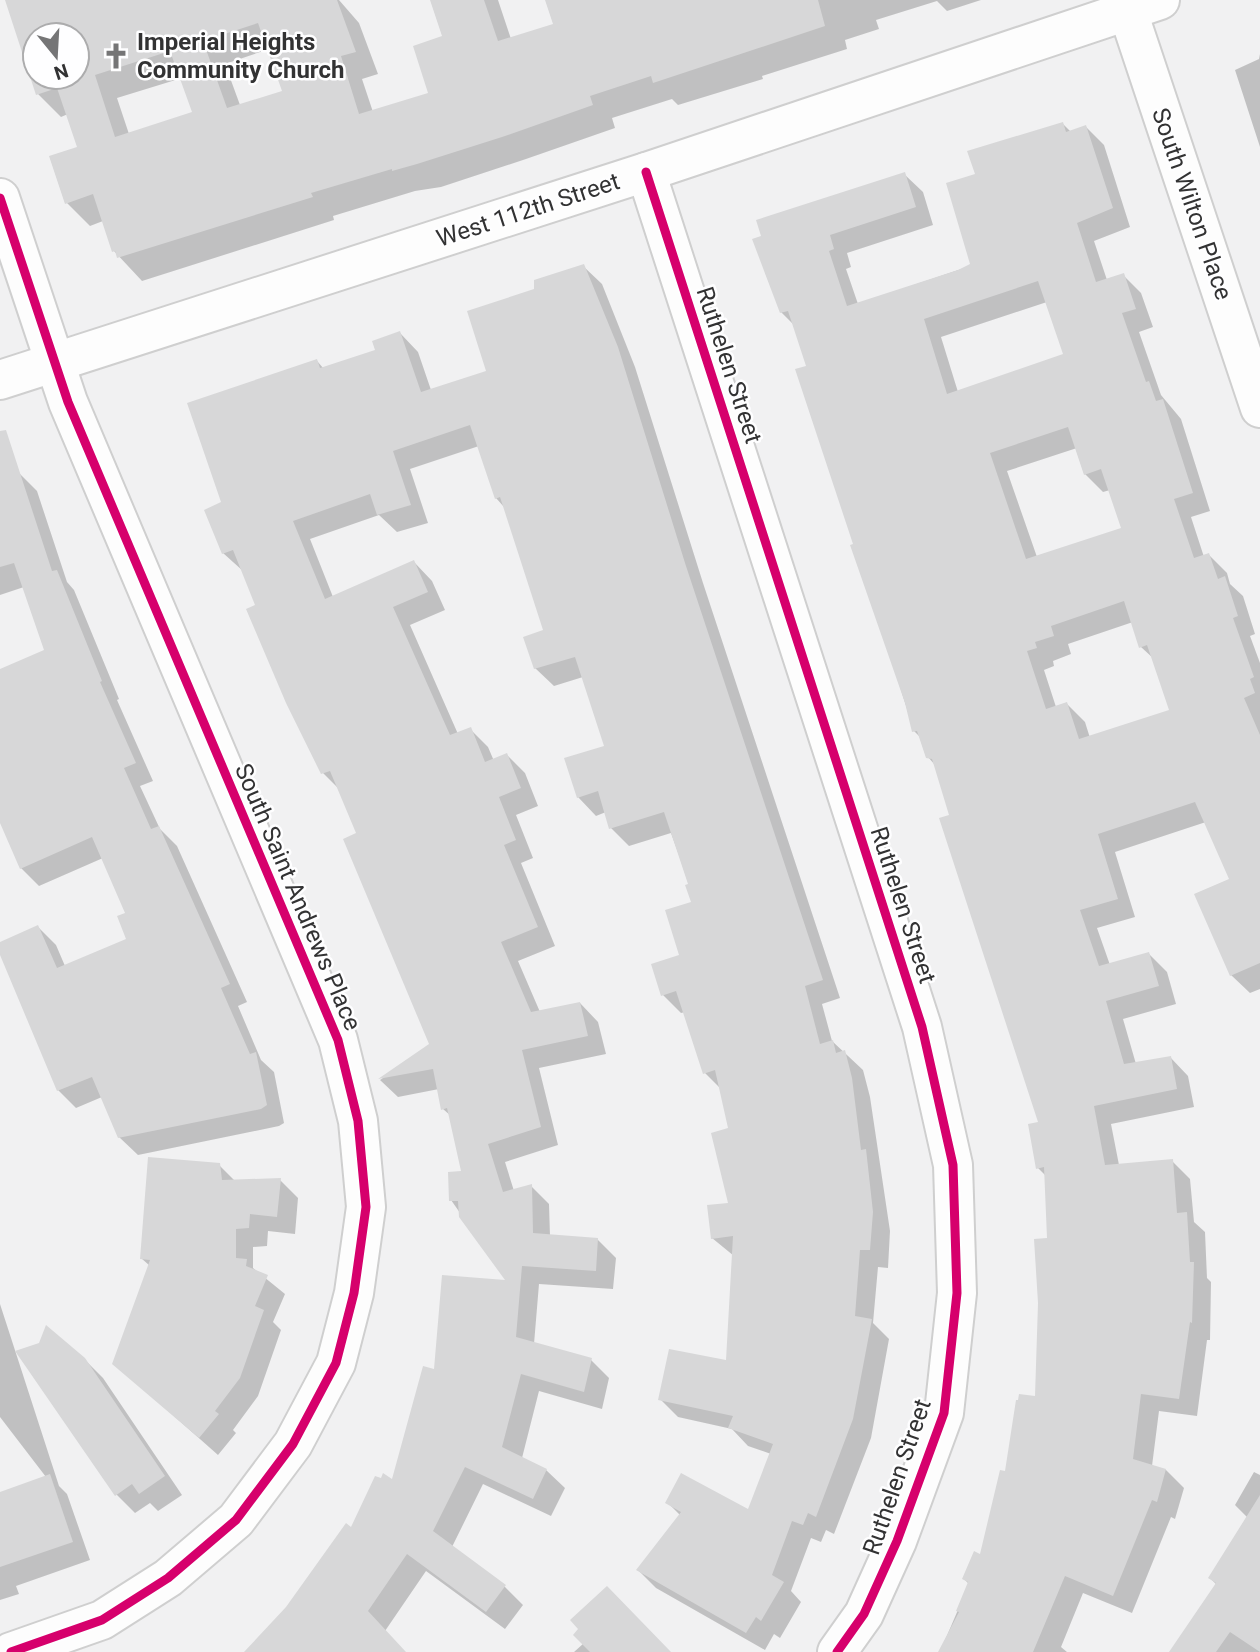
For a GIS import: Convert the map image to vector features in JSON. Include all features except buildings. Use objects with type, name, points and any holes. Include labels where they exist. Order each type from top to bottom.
[{"type":"street","name":"West 112th Street","points":[[0,380],[646,172],[1137,3]]},
{"type":"street","name":"South Wilton Place","points":[[1137,3],[1260,408]]},
{"type":"street","name":"Ruthelen Street","points":[[646,172],[922,1027],[953,1165],[957,1293],[944,1413],[897,1541],[864,1614],[837,1652]]},
{"type":"street","name":"South Saint Andrews Place","points":[[0,198],[68,402],[338,1040],[358,1121],[366,1207],[354,1293],[336,1363],[293,1444],[236,1520],[168,1578],[102,1620],[10,1652]]},
{"type":"cycle path","points":[[646,172],[922,1027],[953,1165],[957,1293],[944,1413],[897,1541],[864,1614],[837,1652]]},
{"type":"cycle path","points":[[0,198],[68,402],[338,1040],[358,1121],[366,1207],[354,1293],[336,1363],[293,1444],[236,1520],[168,1578],[102,1620],[11,1652]]},
{"type":"place","name":"Imperial Heights Community Church","points":[[116,56]]}]
